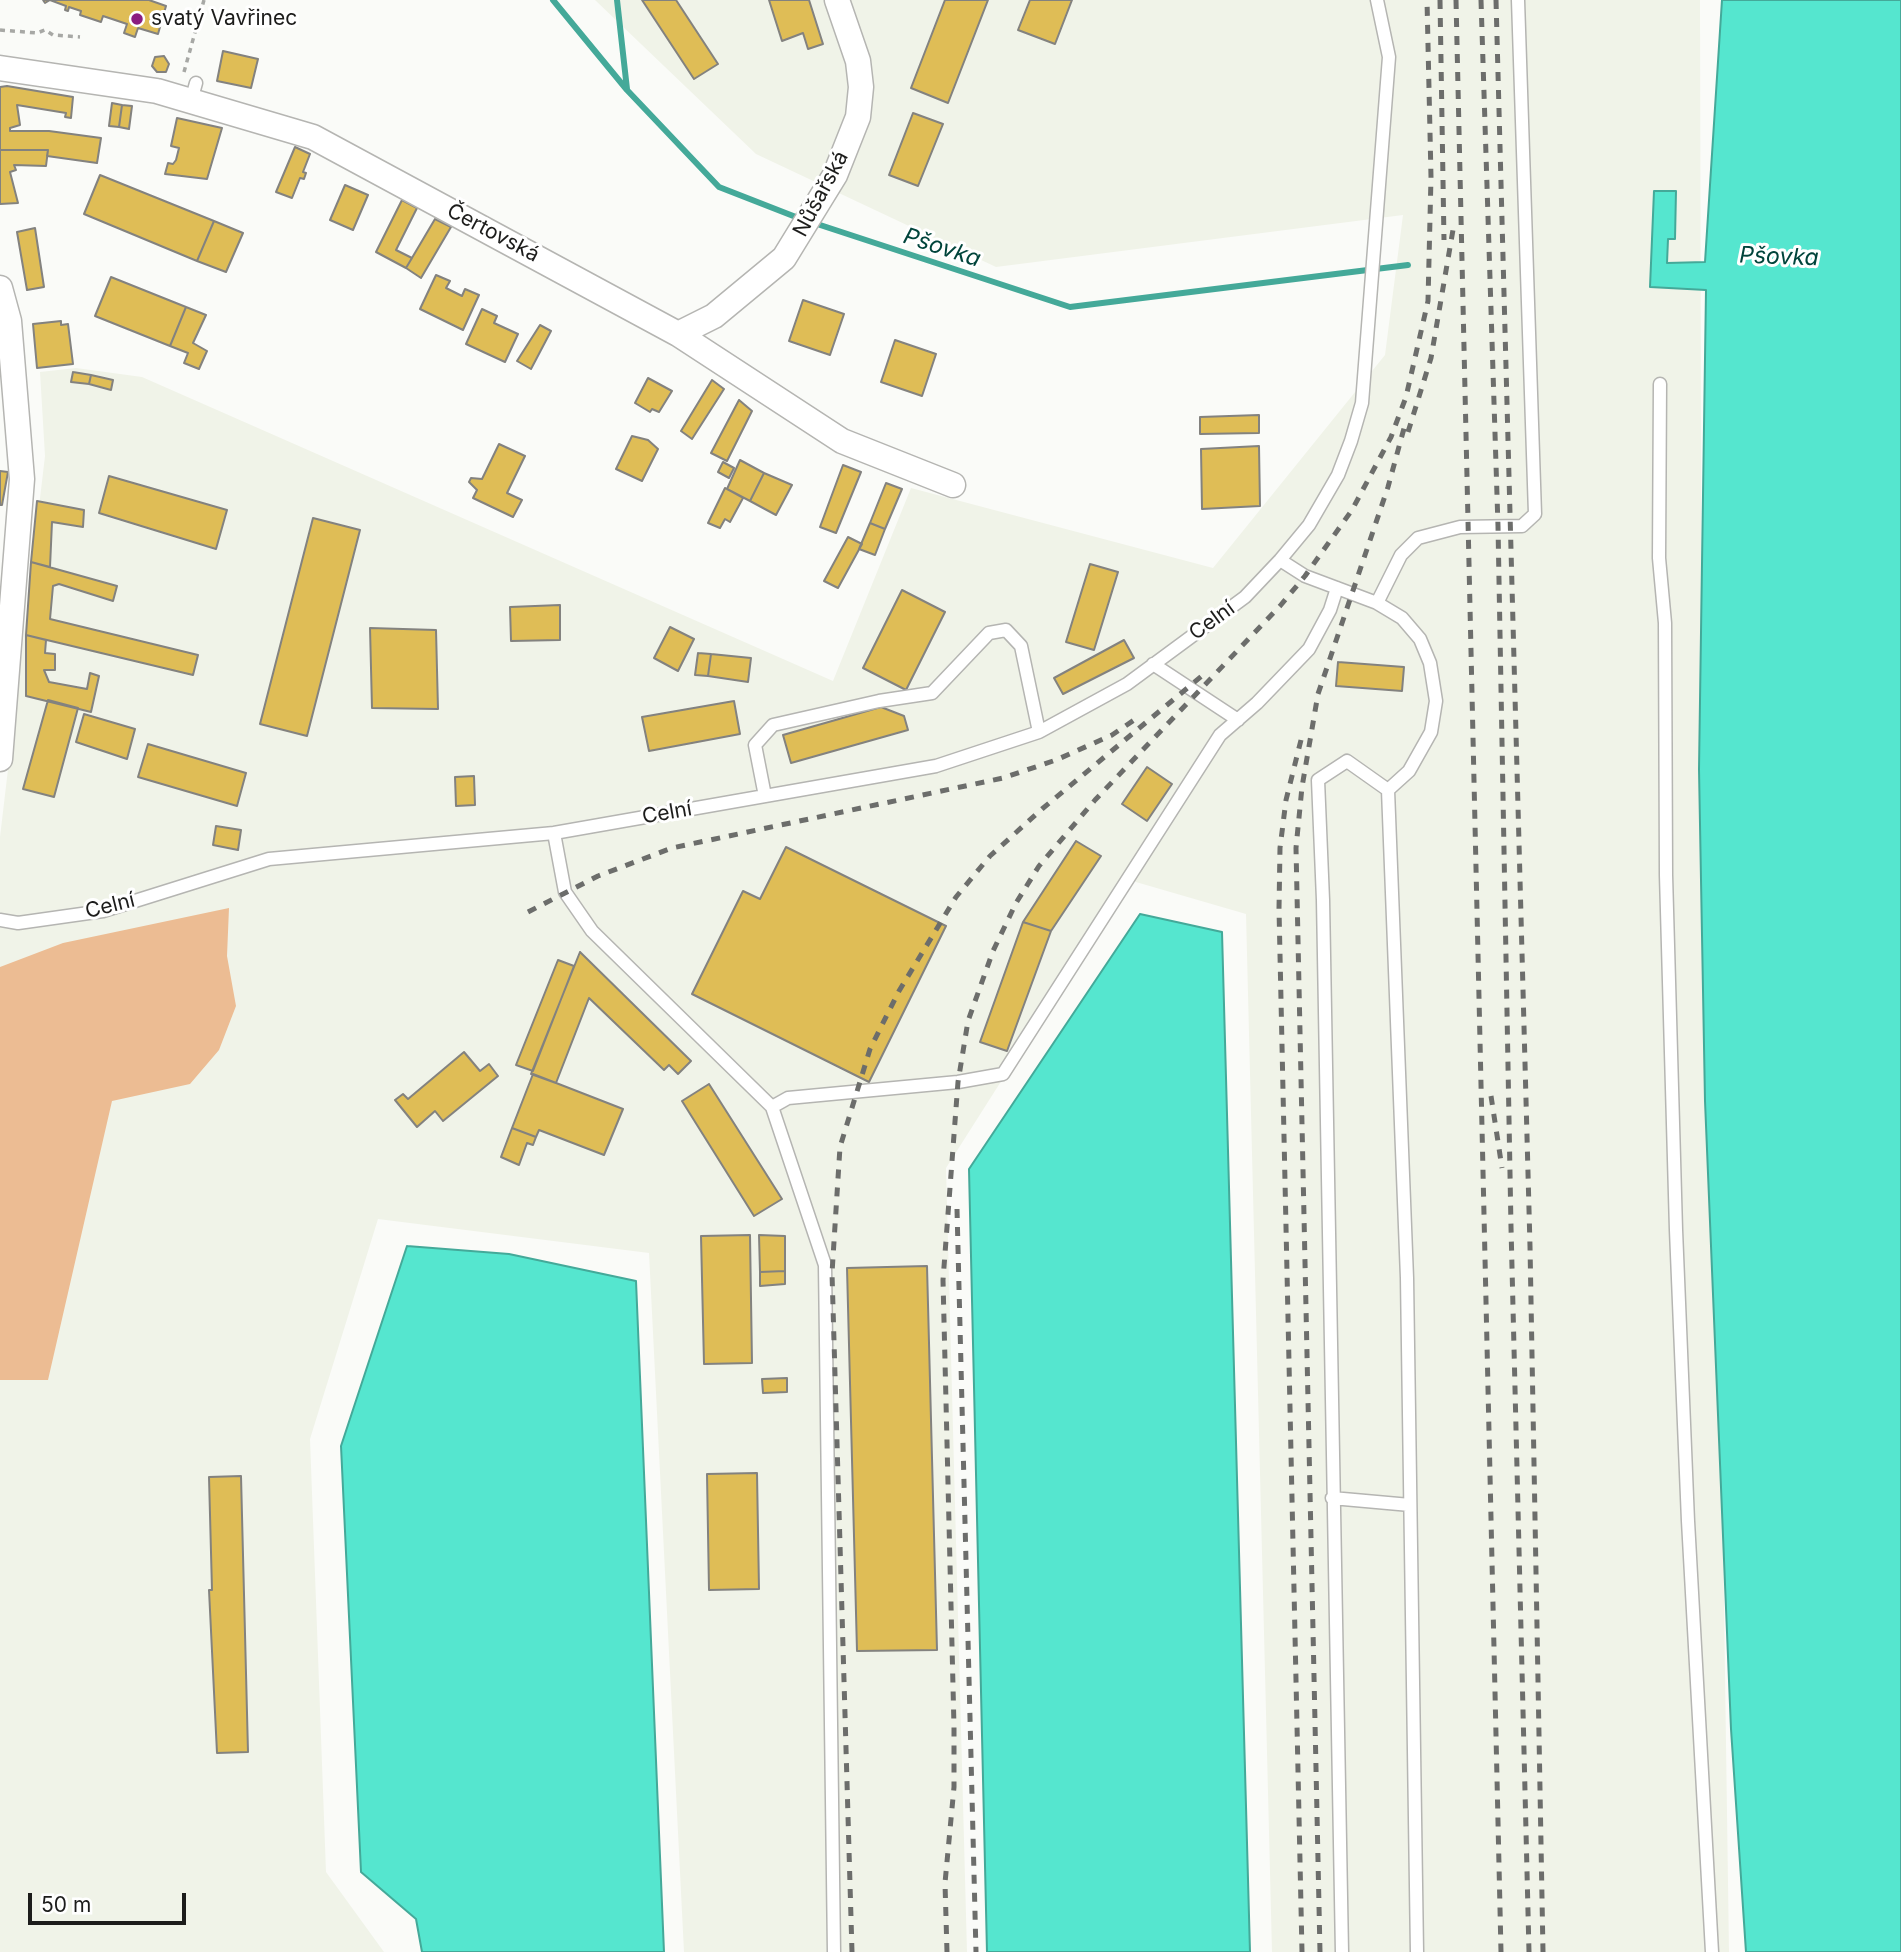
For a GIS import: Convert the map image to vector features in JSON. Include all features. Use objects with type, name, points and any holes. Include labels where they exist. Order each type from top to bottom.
[{"type":"street","name":"Nůšařská","points":[[678,334],[714,316],[785,258],[817,208],[848,146],[858,117],[858,61],[837,0]]},
{"type":"street","name":"Čertovská","points":[[0,68],[157,91],[193,92],[313,137],[678,334],[842,441],[953,485]]},
{"type":"street","points":[[0,288],[9,321],[22,479],[5,625],[0,759]]},
{"type":"lane","name":"Celní","points":[[0,920],[18,923],[103,911],[270,859],[554,833],[936,766],[1039,732],[1127,684],[1245,597],[1308,525],[1338,475],[1362,403],[1378,218],[1389,57],[1377,0]]},
{"type":"lane","points":[[1377,603],[1401,555],[1418,538],[1461,527],[1522,526],[1535,514],[1518,0]]},
{"type":"lane","points":[[1660,384],[1659,558],[1665,623],[1666,875],[1676,1230],[1687,1507],[1712,1952]]},
{"type":"lane","points":[[1280,560],[1305,576],[1377,603],[1402,618],[1420,639],[1430,663],[1436,701],[1431,732],[1409,771],[1388,790]]},
{"type":"lane","points":[[772,1107],[788,1098],[958,1082],[1003,1074],[1220,735],[1309,649],[1330,610],[1337,588]]},
{"type":"lane","points":[[765,796],[755,745],[772,725],[879,701],[932,693],[989,634],[1006,629],[1021,646],[1039,732]]},
{"type":"lane","points":[[1153,664],[1238,720]]},
{"type":"lane","points":[[1342,1952],[1323,900],[1318,780],[1347,761],[1388,790]]},
{"type":"lane","points":[[1388,790],[1407,1278],[1417,1952]]},
{"type":"lane","points":[[554,833],[565,892],[592,931],[772,1107],[825,1265],[834,1952]]},
{"type":"lane","points":[[1332,1498],[1410,1505]]},
{"type":"path","points":[[193,92],[182,80],[204,0]]},
{"type":"path","points":[[0,30],[37,33],[45,30],[53,35],[80,37]]},
{"type":"shaded area","points":[[595,0],[1700,0],[1702,902],[1723,1534],[1729,1952],[1272,1952],[1246,914],[1129,880],[946,1168],[967,1952],[684,1952],[649,1253],[378,1219],[310,1439],[326,1872],[384,1952],[0,1952],[0,837],[45,456],[40,372],[76,368],[142,377],[833,681],[911,488],[1213,568],[1385,355],[1403,215],[996,267],[756,154]]},
{"type":"shaded area","points":[[229,908],[227,956],[236,1006],[219,1050],[190,1084],[112,1101],[48,1380],[0,1380],[0,967],[63,943]]},
{"type":"water","points":[[1722,0],[1901,0],[1901,1952],[1746,1952],[1731,1729],[1705,1101],[1699,769],[1706,290],[1650,287],[1654,191],[1676,191],[1675,239],[1668,239],[1667,263],[1705,262]]},
{"type":"water","points":[[1140,914],[1222,932],[1250,1952],[987,1952],[969,1169]]},
{"type":"water","points":[[407,1246],[509,1254],[636,1281],[664,1952],[422,1952],[416,1919],[361,1872],[341,1446]]},
{"type":"building","name":"svatý Vavřinec","points":[[50,0],[149,0],[166,6],[158,34],[138,28],[135,37],[124,33],[127,24],[103,16],[101,22],[80,15],[81,11],[69,7],[68,11],[65,10],[66,6]]},
{"type":"building","points":[[642,0],[676,0],[718,64],[694,79]]},
{"type":"building","points":[[769,0],[809,0],[823,44],[808,49],[803,33],[782,41]]},
{"type":"building","points":[[945,0],[988,0],[948,103],[911,88]]},
{"type":"building","points":[[1030,0],[1072,0],[1055,44],[1018,30]]},
{"type":"building","points":[[223,51],[258,59],[251,88],[217,81]]},
{"type":"building","points":[[164,56],[169,64],[166,72],[157,72],[152,66],[155,57]]},
{"type":"building","points":[[0,87],[73,97],[71,118],[65,117],[66,113],[17,105],[20,125],[10,128],[10,131],[49,131],[101,138],[97,163],[47,156],[48,150],[0,150]]},
{"type":"building","points":[[112,103],[122,105],[119,127],[109,126]]},
{"type":"building","points":[[122,105],[132,106],[129,129],[119,127]]},
{"type":"building","points":[[913,113],[943,124],[918,186],[889,175]]},
{"type":"building","points":[[177,118],[222,128],[207,179],[165,174],[168,163],[173,164],[176,160],[179,148],[171,146]]},
{"type":"building","points":[[295,147],[310,154],[303,172],[306,173],[304,179],[300,178],[292,198],[276,192]]},
{"type":"building","points":[[0,150],[48,150],[46,166],[14,165],[16,170],[10,172],[18,203],[0,204]]},
{"type":"building","points":[[100,175],[214,221],[197,261],[84,214]]},
{"type":"building","points":[[345,185],[368,195],[353,230],[330,220]]},
{"type":"building","points":[[402,200],[417,208],[396,250],[412,258],[406,268],[376,252]]},
{"type":"building","points":[[435,219],[451,227],[421,278],[406,268]]},
{"type":"building","points":[[214,221],[243,233],[226,272],[197,261]]},
{"type":"building","points":[[35,228],[44,287],[27,290],[17,232]]},
{"type":"building","points":[[436,275],[450,281],[446,288],[462,296],[465,289],[479,295],[463,330],[420,309]]},
{"type":"building","points":[[111,277],[186,307],[170,346],[95,316]]},
{"type":"building","points":[[803,300],[844,314],[830,355],[789,341]]},
{"type":"building","points":[[186,307],[206,315],[193,343],[207,351],[199,369],[184,363],[188,353],[170,346]]},
{"type":"building","points":[[482,309],[497,316],[494,323],[518,334],[505,362],[466,344]]},
{"type":"building","points":[[61,321],[61,325],[68,324],[73,364],[37,368],[33,324]]},
{"type":"building","points":[[540,325],[551,331],[531,369],[517,361]]},
{"type":"building","points":[[895,340],[936,354],[922,396],[881,382]]},
{"type":"building","points":[[73,372],[91,375],[89,384],[71,382]]},
{"type":"building","points":[[91,375],[113,380],[111,390],[89,384]]},
{"type":"building","points":[[648,378],[672,391],[659,412],[652,409],[650,412],[635,403]]},
{"type":"building","points":[[712,380],[724,389],[692,439],[681,431]]},
{"type":"building","points":[[739,400],[752,411],[727,461],[711,453]]},
{"type":"building","points":[[1259,415],[1259,433],[1200,434],[1200,417]]},
{"type":"building","points":[[632,436],[648,440],[658,449],[642,481],[616,469]]},
{"type":"building","points":[[499,444],[525,456],[507,493],[522,500],[513,517],[473,498],[477,490],[469,482],[471,478],[482,479]]},
{"type":"building","points":[[1259,446],[1260,506],[1202,509],[1201,449]]},
{"type":"building","points":[[740,460],[764,473],[750,501],[727,489]]},
{"type":"building","points":[[723,462],[734,468],[729,478],[718,472]]},
{"type":"building","points":[[843,465],[861,472],[836,533],[820,527]]},
{"type":"building","points":[[0,471],[8,472],[2,505],[0,505]]},
{"type":"building","points":[[764,473],[792,485],[776,515],[750,501]]},
{"type":"building","points":[[109,476],[227,510],[216,549],[99,513]]},
{"type":"building","points":[[886,483],[902,489],[885,529],[870,523]]},
{"type":"building","points":[[725,488],[743,498],[730,522],[725,519],[720,528],[708,523]]},
{"type":"building","points":[[37,501],[84,510],[83,527],[52,522],[50,567],[31,562]]},
{"type":"building","points":[[313,518],[360,530],[307,736],[260,724]]},
{"type":"building","points":[[870,523],[885,529],[875,555],[859,549]]},
{"type":"building","points":[[848,537],[862,544],[838,588],[824,581]]},
{"type":"building","points":[[31,562],[117,586],[113,601],[59,584],[53,586],[50,619],[198,655],[193,675],[26,635]]},
{"type":"building","points":[[1090,564],[1118,572],[1094,650],[1066,642]]},
{"type":"building","points":[[902,590],[945,612],[906,690],[863,668]]},
{"type":"building","points":[[560,605],[560,640],[511,641],[510,607]]},
{"type":"building","points":[[670,627],[694,639],[678,671],[654,658]]},
{"type":"building","points":[[370,628],[436,630],[438,709],[372,708]]},
{"type":"building","points":[[26,635],[46,640],[45,653],[55,654],[55,670],[44,670],[49,682],[87,689],[90,673],[99,676],[91,712],[26,696]]},
{"type":"building","points":[[1124,640],[1134,658],[1063,694],[1054,678]]},
{"type":"building","points":[[698,653],[711,654],[708,676],[695,675]]},
{"type":"building","points":[[711,654],[751,658],[748,682],[708,676]]},
{"type":"building","points":[[1338,662],[1404,667],[1402,691],[1336,686]]},
{"type":"building","points":[[48,700],[78,708],[54,797],[23,789]]},
{"type":"building","points":[[734,701],[740,734],[649,751],[642,717]]},
{"type":"building","points":[[881,707],[904,716],[908,730],[791,763],[783,735]]},
{"type":"building","points":[[84,714],[135,729],[127,759],[76,742]]},
{"type":"building","points":[[148,744],[246,773],[237,806],[138,777]]},
{"type":"building","points":[[1147,767],[1172,784],[1147,821],[1122,804]]},
{"type":"building","points":[[474,776],[475,805],[456,806],[455,777]]},
{"type":"building","points":[[216,826],[241,830],[238,850],[213,845]]},
{"type":"building","points":[[1076,841],[1101,856],[1051,931],[1023,922]]},
{"type":"building","points":[[786,847],[946,926],[869,1082],[692,994],[743,891],[760,899]]},
{"type":"building","points":[[1023,922],[1051,931],[1007,1051],[980,1042]]},
{"type":"building","points":[[580,952],[691,1061],[678,1074],[669,1065],[664,1070],[589,998],[556,1083],[531,1074]]},
{"type":"building","points":[[558,960],[574,966],[533,1071],[516,1065]]},
{"type":"building","points":[[464,1052],[480,1071],[489,1064],[498,1076],[443,1121],[435,1111],[417,1127],[395,1100],[403,1094],[408,1099]]},
{"type":"building","points":[[533,1074],[623,1109],[604,1155],[539,1130],[536,1137],[512,1128]]},
{"type":"building","points":[[709,1084],[782,1199],[754,1216],[682,1101]]},
{"type":"building","points":[[512,1128],[536,1137],[533,1145],[527,1143],[519,1165],[501,1157]]},
{"type":"building","points":[[750,1235],[752,1363],[704,1364],[701,1236]]},
{"type":"building","points":[[759,1235],[785,1236],[785,1271],[760,1272]]},
{"type":"building","points":[[927,1266],[937,1650],[857,1651],[847,1268]]},
{"type":"building","points":[[785,1271],[785,1284],[760,1286],[760,1272]]},
{"type":"building","points":[[787,1378],[787,1392],[763,1393],[762,1379]]},
{"type":"building","points":[[757,1473],[759,1589],[709,1590],[707,1474]]},
{"type":"building","points":[[241,1476],[248,1752],[217,1753],[209,1590],[212,1590],[209,1477]]},
{"type":"waterway","name":"Pšovka","points":[[553,0],[627,90],[719,187],[801,219]]},
{"type":"waterway","points":[[617,0],[627,89]]},
{"type":"waterway","name":"Pšovka","points":[[811,222],[1070,307],[1408,265]]},
{"type":"railway","points":[[947,1952],[945,1883],[954,1787],[954,1727],[943,1280],[958,1082],[968,1021],[993,951],[1016,903],[1039,866],[1095,800],[1280,606],[1305,576],[1352,510],[1391,437],[1406,397],[1428,301],[1431,177],[1427,0]]},
{"type":"railway","points":[[1440,0],[1444,240]]},
{"type":"railway","points":[[1456,0],[1501,1952]]},
{"type":"railway","points":[[1481,0],[1498,526],[1511,1227],[1529,1952]]},
{"type":"railway","points":[[1496,0],[1530,1246],[1543,1952]]},
{"type":"railway","points":[[1408,432],[1431,358],[1454,224]]},
{"type":"railway","points":[[1320,1952],[1296,848],[1302,787],[1318,694],[1388,487],[1406,421]]},
{"type":"railway","points":[[852,1952],[832,1273],[840,1147],[870,1049],[899,991],[956,897],[990,856],[1042,809],[1203,675]]},
{"type":"railway","points":[[528,912],[598,876],[672,848],[1003,778],[1056,760],[1112,735],[1140,716]]},
{"type":"railway","points":[[1301,740],[1286,800],[1280,848],[1279,909],[1302,1952]]},
{"type":"railway","points":[[1491,1096],[1502,1168]]},
{"type":"railway","points":[[957,1209],[976,1952]]},
{"type":"place","name":"svatý Vavřinec","points":[[137,19]]}]
